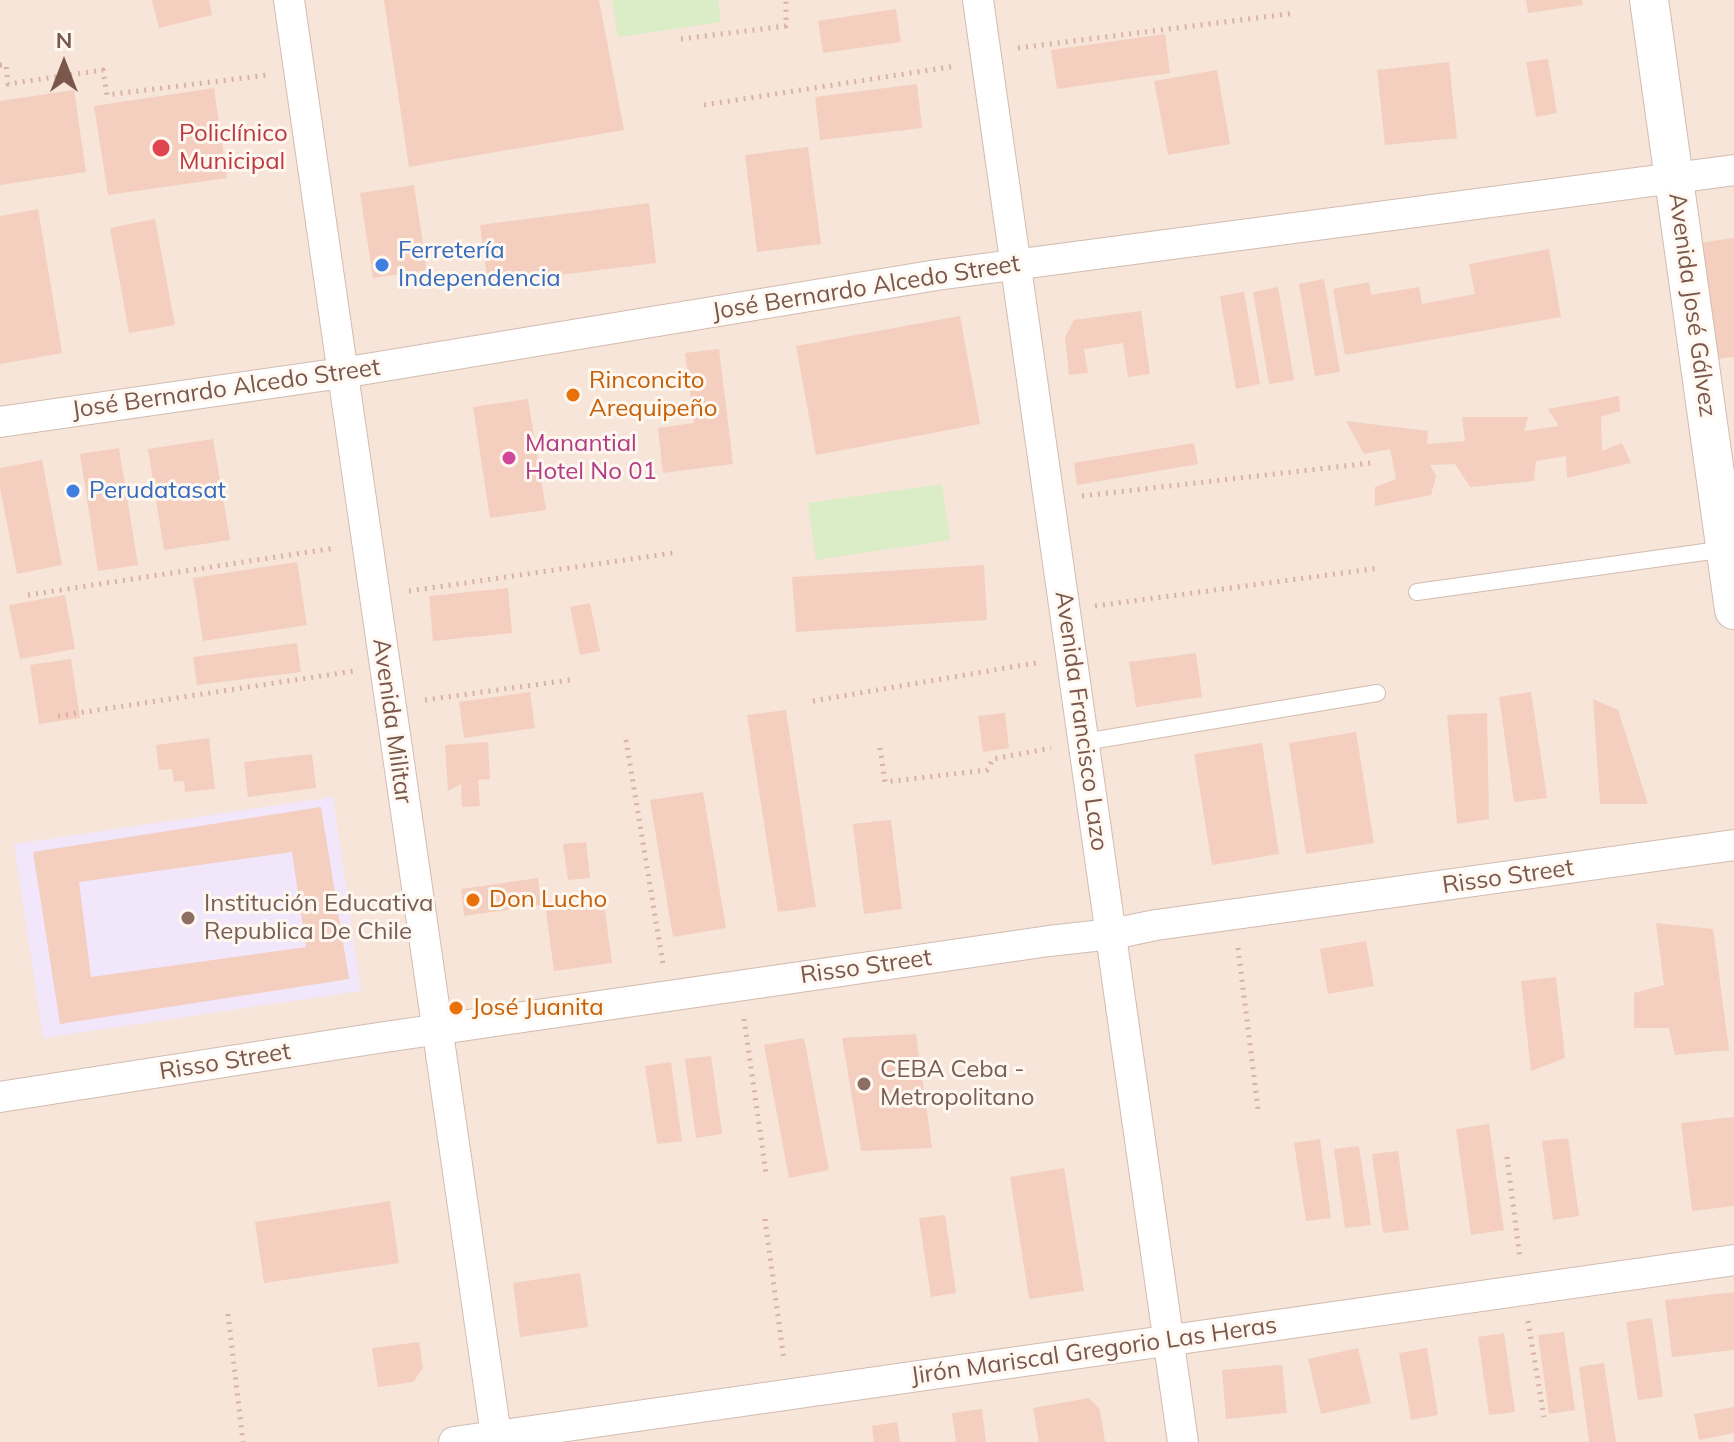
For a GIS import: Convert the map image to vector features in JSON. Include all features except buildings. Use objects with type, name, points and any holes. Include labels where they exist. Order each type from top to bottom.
[{"type":"street","name":"Avenida Militar","points":[[289,0],[497,1439]]},
{"type":"street","name":"Avenida Francisco Lazo","points":[[978,0],[1183,1442]]},
{"type":"street","name":"Avenida José Gálvez","points":[[1649,0],[1734,610]]},
{"type":"street","name":"José Bernardo Alcedo Street","points":[[0,422],[342,373],[921,277],[1734,170]]},
{"type":"street","name":"Risso Street","points":[[0,1097],[437,1029],[1734,845]]},
{"type":"street","name":"Jirón Mariscal Gregorio Las Heras","points":[[454,1442],[497,1439],[789,1394],[1734,1260]]},
{"type":"lane","points":[[1417,592],[1726,549]]},
{"type":"lane","points":[[1084,742],[1377,693]]},
{"type":"path","points":[[681,39],[786,26],[786,0]]},
{"type":"path","points":[[704,105],[986,57],[1295,13]]},
{"type":"path","points":[[0,65],[6,65],[8,84],[103,70],[107,95],[299,71]]},
{"type":"path","points":[[1050,500],[1371,463]]},
{"type":"path","points":[[28,595],[366,543]]},
{"type":"path","points":[[374,596],[673,553]]},
{"type":"path","points":[[1065,610],[1380,568]]},
{"type":"path","points":[[813,701],[1072,657]]},
{"type":"path","points":[[58,716],[384,667]]},
{"type":"path","points":[[390,705],[570,680]]},
{"type":"path","points":[[626,740],[668,996]]},
{"type":"path","points":[[880,748],[885,782],[987,770],[993,759],[1084,742]]},
{"type":"path","points":[[1234,914],[1258,1109]]},
{"type":"path","points":[[739,986],[766,1173]]},
{"type":"path","points":[[1507,1157],[1523,1290],[1544,1417]]},
{"type":"path","points":[[765,1219],[789,1394]]},
{"type":"path","points":[[228,1314],[243,1442]]},
{"type":"shaded area","points":[[0,0],[1734,0],[1734,1442],[0,1442]]},
{"type":"shaded area","name":"Institución Educativa Republica De Chile","points":[[333,797],[361,991],[43,1038],[14,844]]},
{"type":"green space","points":[[612,0],[718,0],[721,22],[618,37]]},
{"type":"green space","points":[[942,484],[950,540],[816,560],[808,503]]},
{"type":"place","name":"Policlínico Municipal","points":[[161,148]]},
{"type":"place","name":"Ferretería Independencia","points":[[382,265]]},
{"type":"place","name":"Rinconcito Arequipeño","points":[[573,395]]},
{"type":"place","name":"Manantial Hotel No 01","points":[[509,458]]},
{"type":"place","name":"Perudatasat","points":[[73,491]]},
{"type":"place","name":"Don Lucho","points":[[473,900]]},
{"type":"place","name":"Institución Educativa Republica De Chile","points":[[188,918]]},
{"type":"place","name":"José Juanita","points":[[456,1008]]},
{"type":"place","name":"CEBA Ceba - Metropolitano","points":[[864,1084]]}]
